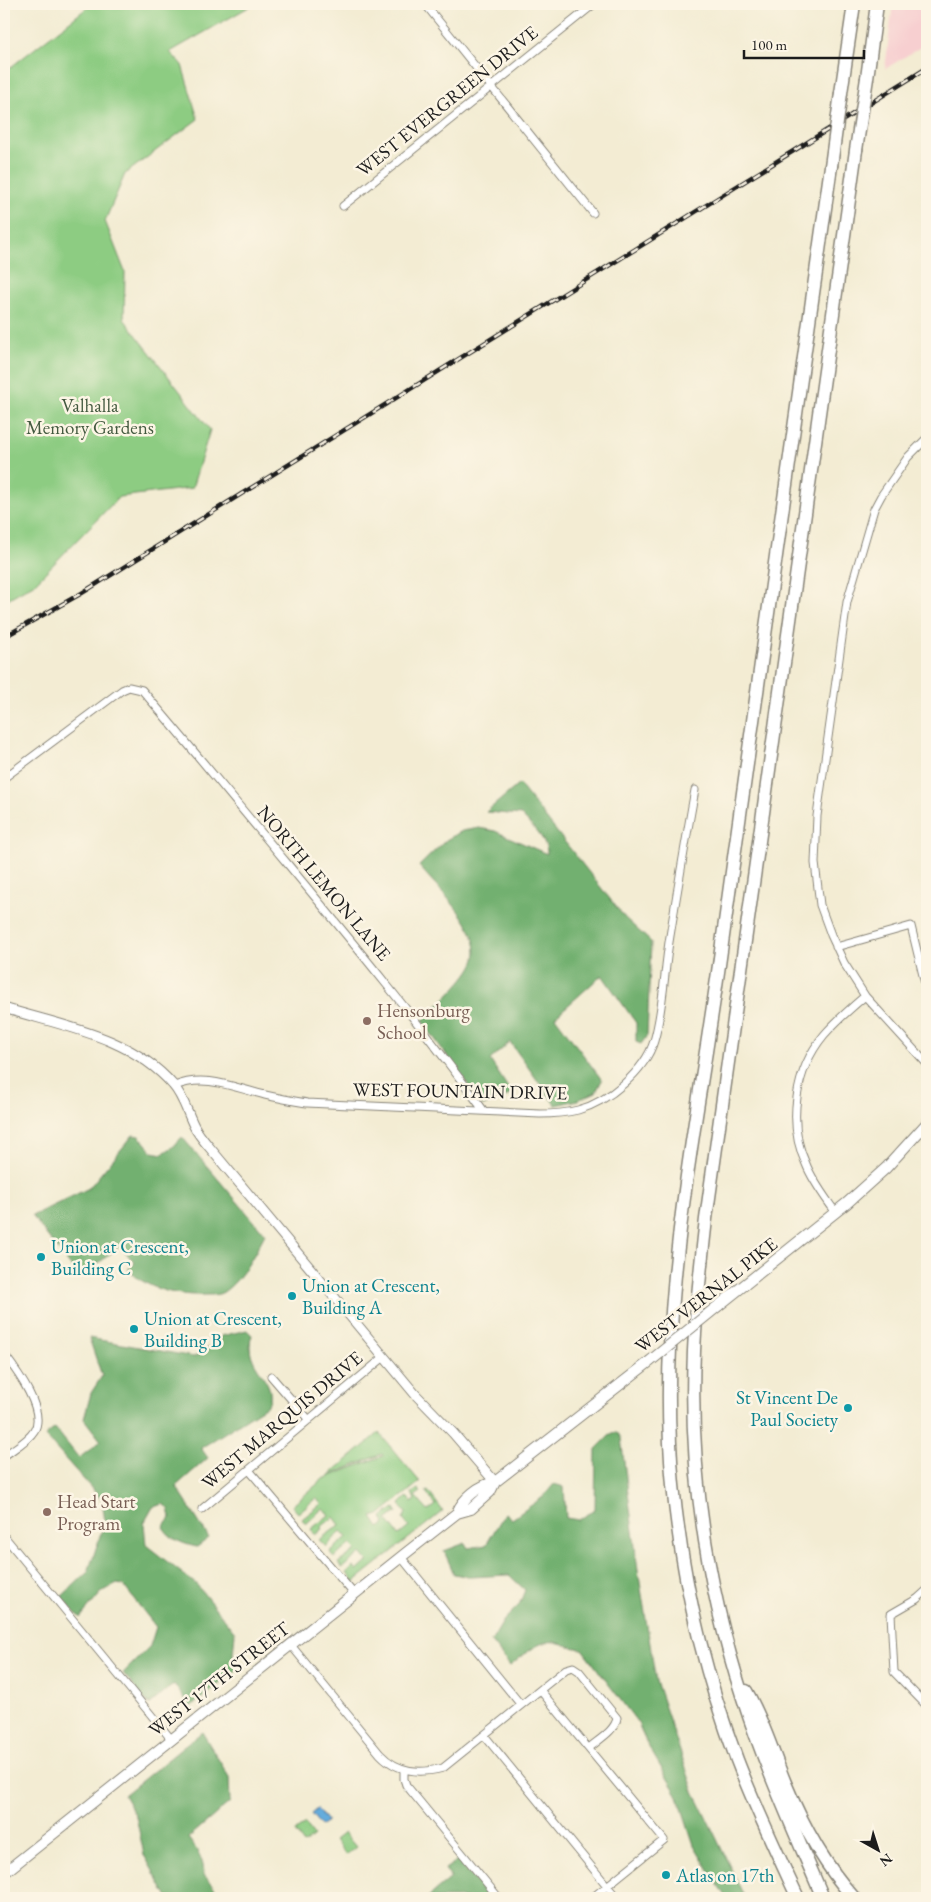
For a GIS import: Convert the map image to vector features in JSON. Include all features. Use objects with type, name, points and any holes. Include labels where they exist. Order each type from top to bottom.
[{"type":"highway","points":[[798,1898],[772,1843],[731,1744],[712,1687],[695,1620],[679,1533],[674,1490],[669,1430],[668,1371],[676,1254],[854,4]]},
{"type":"highway","points":[[823,1898],[762,1753],[734,1669],[713,1584],[703,1526],[697,1468],[694,1371],[699,1279],[706,1219],[877,4]]},
{"type":"highway","points":[[734,1669],[759,1714],[786,1784],[804,1824],[834,1873],[854,1898]]},
{"type":"highway","points":[[772,1843],[789,1898]]},
{"type":"main road","name":"WEST VERNAL PIKE","points":[[495,1482],[836,1213],[886,1168],[927,1123]]},
{"type":"main road","name":"WEST 17TH STREET","points":[[4,1874],[290,1644],[458,1513],[462,1503],[484,1485],[495,1482]]},
{"type":"street","points":[[425,4],[593,212]]},
{"type":"street","name":"WEST EVERGREEN DRIVE","points":[[344,206],[594,4]]},
{"type":"street","points":[[927,438],[908,458],[880,496],[874,509],[846,602],[815,840],[815,863],[820,905],[836,947],[865,996],[927,1064]]},
{"type":"street","name":"NORTH LEMON LANE","points":[[4,778],[122,690],[129,687],[142,690],[219,780],[441,1051],[484,1111]]},
{"type":"street","name":"WEST FOUNTAIN DRIVE","points":[[175,1086],[191,1081],[215,1082],[264,1095],[307,1102],[540,1114],[577,1110],[609,1095],[622,1085],[642,1063],[657,1031],[670,937],[695,790]]},
{"type":"street","points":[[836,947],[911,926],[927,992]]},
{"type":"street","points":[[836,1213],[815,1182],[799,1148],[796,1116],[800,1080],[818,1043],[832,1026],[865,996]]},
{"type":"street","points":[[4,1008],[50,1021],[125,1047],[150,1062],[175,1086],[194,1126],[210,1148],[415,1394],[453,1433],[495,1482]]},
{"type":"street","points":[[4,1354],[31,1396],[37,1412],[38,1422],[32,1434],[4,1456]]},
{"type":"street","name":"WEST MARQUIS DRIVE","points":[[202,1509],[384,1357]]},
{"type":"street","points":[[271,1376],[309,1420]]},
{"type":"street","points":[[249,1470],[354,1594]]},
{"type":"street","points":[[4,1536],[171,1739]]},
{"type":"street","points":[[401,1557],[521,1705]]},
{"type":"street","points":[[927,1590],[917,1599],[891,1614],[894,1672],[927,1706]]},
{"type":"street","points":[[290,1644],[380,1754],[391,1764],[404,1770],[420,1772],[443,1768],[566,1669],[573,1667],[579,1671],[617,1718],[616,1724],[611,1730],[589,1748]]},
{"type":"street","points":[[540,1690],[664,1840],[592,1898]]},
{"type":"street","points":[[484,1735],[617,1898]]},
{"type":"street","points":[[404,1770],[406,1785],[499,1898]]},
{"type":"shaded area","points":[[893,4],[927,4],[927,43],[885,69]]},
{"type":"green space","name":"Valhalla Memory Gardens","points":[[92,4],[254,4],[170,52],[182,65],[198,119],[125,174],[105,221],[125,272],[124,319],[210,430],[192,488],[119,497],[35,583],[4,601],[4,67],[7,70]]},
{"type":"green space","points":[[519,784],[625,918],[651,942],[647,1036],[641,1044],[636,1042],[636,1023],[602,975],[555,1017],[602,1080],[596,1092],[578,1100],[555,1105],[510,1042],[490,1060],[512,1094],[483,1106],[422,1021],[452,992],[467,974],[475,959],[476,947],[466,922],[457,909],[419,866],[446,840],[462,831],[479,828],[495,831],[547,854],[547,848],[542,838],[521,815],[486,812]]},
{"type":"green space","points":[[133,1135],[139,1136],[153,1152],[162,1154],[174,1146],[182,1137],[265,1234],[243,1272],[223,1292],[212,1295],[196,1295],[164,1291],[154,1287],[128,1269],[135,1263],[120,1246],[80,1278],[32,1216],[89,1188]]},
{"type":"green space","points":[[247,1330],[252,1335],[250,1346],[255,1364],[269,1388],[268,1405],[201,1448],[208,1458],[176,1486],[209,1538],[197,1547],[182,1543],[174,1538],[163,1527],[171,1517],[169,1509],[164,1504],[153,1507],[144,1523],[146,1545],[197,1585],[235,1633],[233,1655],[239,1668],[190,1707],[174,1684],[149,1705],[123,1673],[150,1646],[156,1627],[123,1585],[117,1584],[101,1593],[80,1618],[61,1597],[88,1572],[105,1522],[102,1500],[45,1436],[55,1428],[79,1458],[101,1441],[84,1419],[91,1393],[102,1376],[89,1338],[194,1357],[210,1347],[221,1336]]},
{"type":"green space","points":[[617,1432],[621,1438],[638,1570],[656,1681],[693,1789],[745,1898],[726,1898],[694,1845],[678,1796],[647,1744],[638,1723],[582,1649],[555,1642],[543,1643],[510,1666],[491,1642],[504,1620],[519,1605],[525,1590],[509,1575],[470,1577],[454,1574],[444,1551],[465,1543],[468,1548],[486,1545],[505,1513],[512,1519],[543,1497],[554,1484],[564,1487],[566,1518],[579,1520],[595,1509],[596,1449],[609,1436]]},
{"type":"green space","points":[[379,1433],[420,1482],[379,1515],[372,1517],[379,1528],[385,1524],[382,1517],[395,1508],[397,1512],[387,1520],[399,1535],[409,1527],[403,1519],[406,1513],[400,1504],[407,1497],[412,1502],[415,1500],[412,1493],[418,1489],[421,1492],[415,1496],[428,1511],[436,1505],[426,1492],[428,1491],[443,1511],[354,1582],[347,1573],[354,1567],[357,1571],[368,1561],[361,1553],[342,1568],[338,1563],[356,1550],[350,1544],[334,1558],[330,1552],[347,1537],[341,1531],[326,1547],[319,1540],[340,1525],[334,1517],[321,1527],[322,1529],[315,1535],[311,1529],[329,1515],[323,1508],[306,1524],[302,1519],[321,1504],[316,1498],[298,1513],[292,1506],[323,1479],[383,1456],[382,1454],[328,1476]]},
{"type":"green space","points":[[202,1732],[229,1777],[230,1802],[188,1838],[201,1859],[204,1875],[223,1898],[168,1898],[144,1855],[136,1816],[124,1795]]},
{"type":"green space","points":[[305,1824],[314,1836],[304,1844],[295,1832]]},
{"type":"green space","points":[[344,1833],[356,1847],[346,1855],[335,1840]]},
{"type":"green space","points":[[458,1860],[489,1898],[427,1898],[451,1878],[445,1869]]},
{"type":"water","points":[[317,1809],[327,1821],[321,1826],[311,1814]]},
{"type":"railway","points":[[4,637],[82,593],[927,68]]},
{"type":"place","name":"Hensonburg School","points":[[367,1021]]},
{"type":"place","name":"Union at Crescent, Building C","points":[[41,1257]]},
{"type":"place","name":"Union at Crescent, Building A","points":[[292,1296]]},
{"type":"place","name":"Union at Crescent, Building B","points":[[134,1329]]},
{"type":"place","name":"St Vincent De Paul Society","points":[[848,1408]]},
{"type":"place","name":"Head Start Program","points":[[47,1512]]},
{"type":"place","name":"Atlas on 17th","points":[[666,1875]]}]
